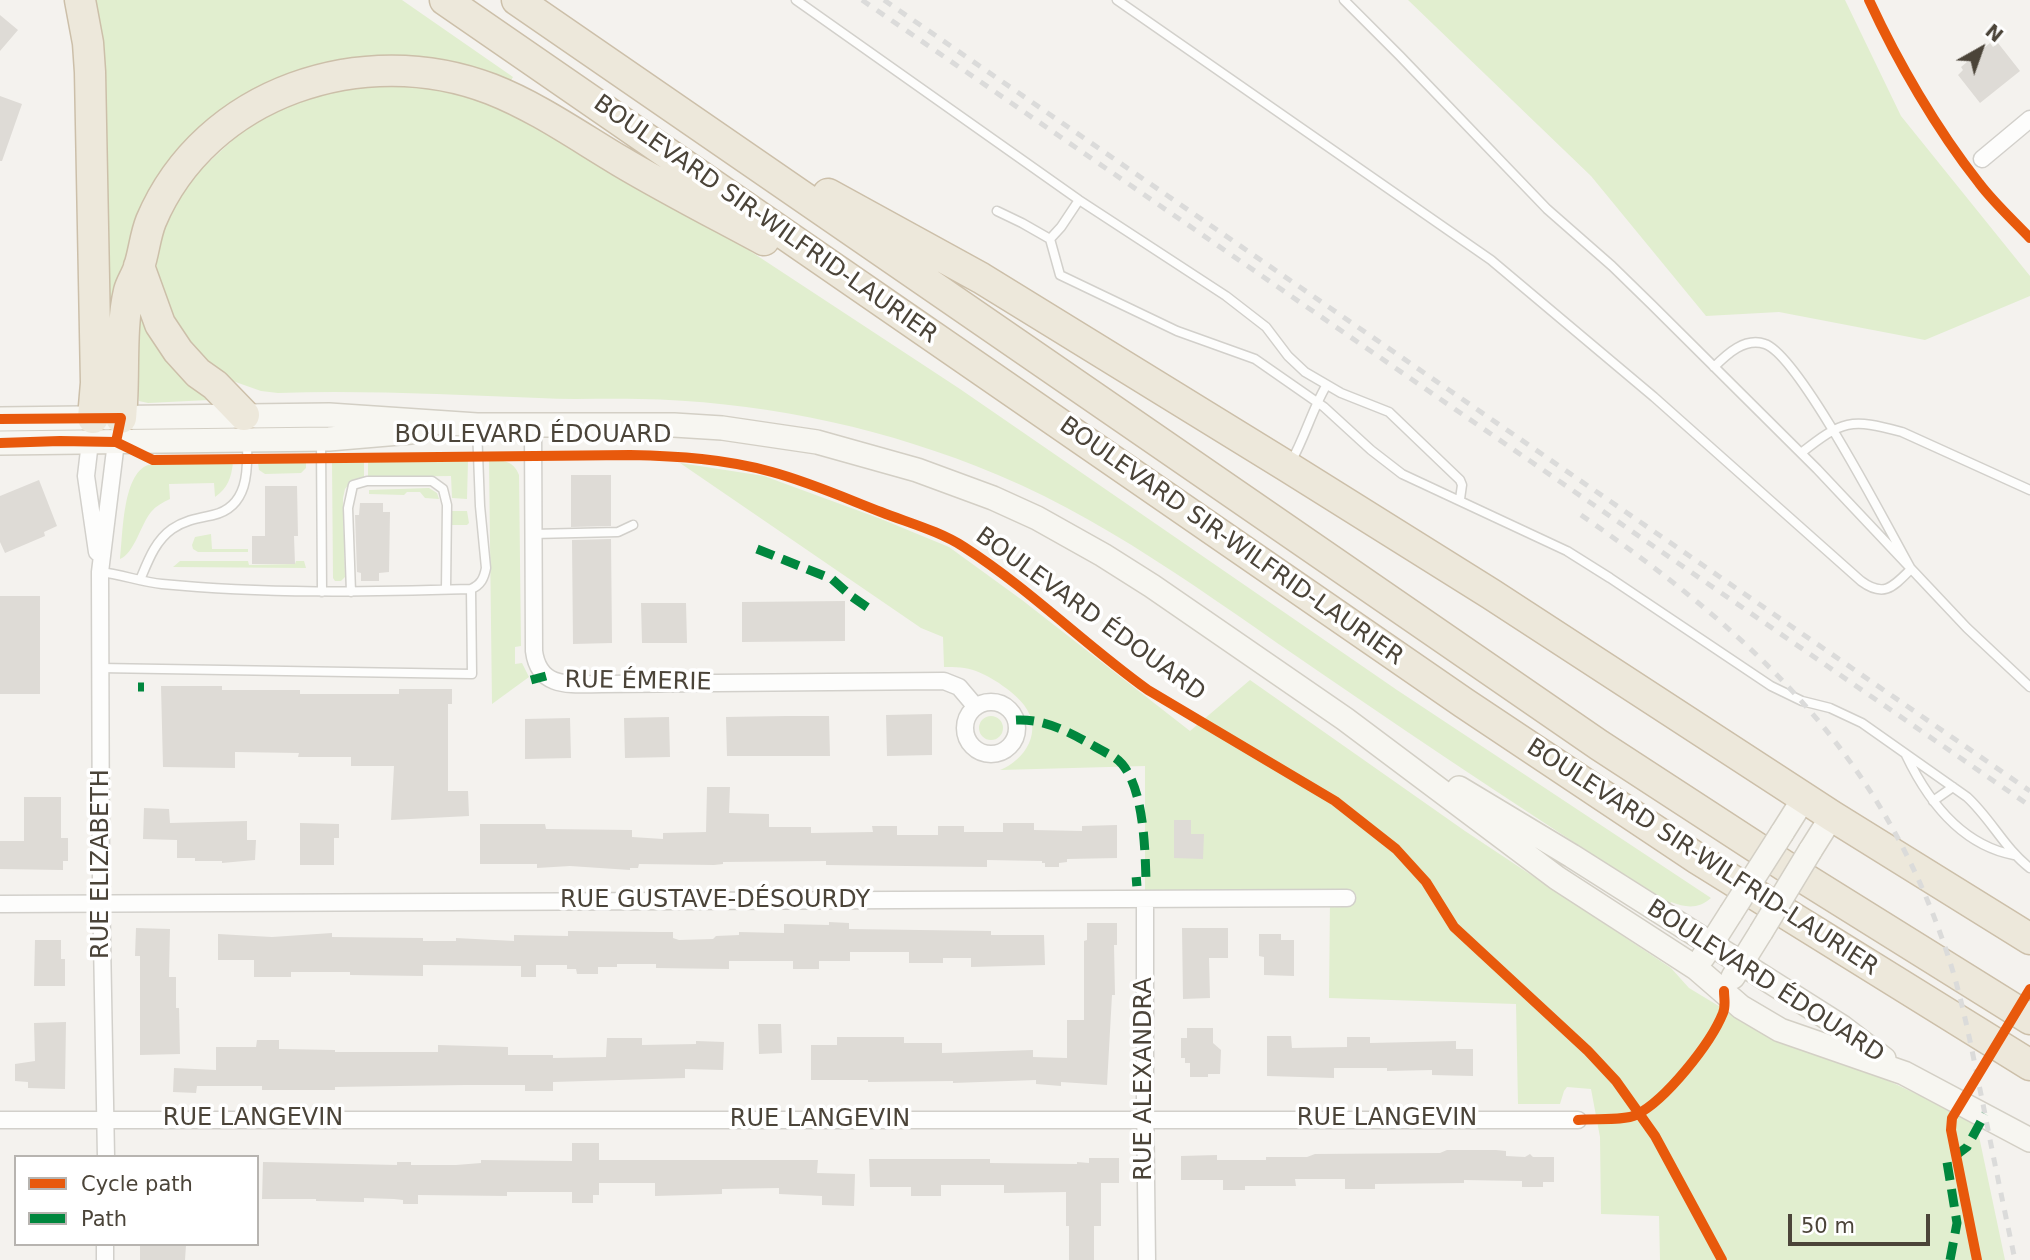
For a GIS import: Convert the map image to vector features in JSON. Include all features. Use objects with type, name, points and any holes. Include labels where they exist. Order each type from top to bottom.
[{"type":"highway","points":[[80,0],[90,72],[96,383],[105,430]]},
{"type":"highway","name":"BOULEVARD SIR-WILFRID-LAURIER","points":[[445,0],[1464,703],[1698,859],[2030,1065]]},
{"type":"highway","name":"BOULEVARD SIR-WILFRID-LAURIER","points":[[517,0],[1599,745],[1802,877],[2030,1019]]},
{"type":"highway","points":[[105,430],[124,387],[129,289],[139,266],[149,228],[165,194],[191,159],[235,119],[276,95],[317,80],[351,72],[404,70],[457,78],[509,97],[622,163],[911,321]]},
{"type":"highway","points":[[680,112],[981,278],[1479,587],[1832,816],[2030,939]]},
{"type":"highway","points":[[139,266],[160,324],[177,351],[198,373],[215,385],[245,428]]},
{"type":"street","points":[[1982,159],[2030,119]]},
{"type":"street","name":"BOULEVARD ÉDOUARD","points":[[0,443],[105,430],[245,428],[329,415],[477,425],[674,425],[771,435],[852,451],[954,482],[1037,518],[1152,586],[1345,719],[1557,878],[1696,968],[1741,1007],[1780,1030],[1904,1073]]},
{"type":"street","name":"BOULEVARD ÉDOUARD","points":[[0,419],[105,430]]},
{"type":"street","name":"BOULEVARD ÉDOUARD","points":[[245,428],[321,439],[477,425]]},
{"type":"street","name":"RUE ÉMERIE","points":[[533,425],[535,657],[542,672],[556,682],[602,684],[938,680],[959,687],[976,707]]},
{"type":"street","name":"RUE ELIZABETH","points":[[100,572],[86,476],[105,430]]},
{"type":"street","name":"RUE ELIZABETH","points":[[105,430],[100,668],[106,1155]]},
{"type":"street","name":"BOULEVARD ÉDOUARD","points":[[1345,719],[1572,856],[1711,944],[1842,1027],[1904,1073]]},
{"type":"street","points":[[1696,968],[1804,798]]},
{"type":"street","points":[[1724,991],[1832,816]]},
{"type":"street","name":"RUE GUSTAVE-DÉSOURDY","points":[[0,904],[1347,898]]},
{"type":"street","name":"RUE ALEXANDRA","points":[[1145,899],[1147,1260]]},
{"type":"street","points":[[1904,1073],[2030,1140]]},
{"type":"street","name":"RUE LANGEVIN","points":[[0,1120],[1577,1120]]},
{"type":"lane","points":[[796,0],[1079,200],[1226,296],[1266,327],[1297,365],[1326,386],[1390,412],[1461,480],[1460,499]]},
{"type":"lane","points":[[1117,0],[1491,261],[1592,343],[1868,586],[1876,589],[1890,588],[1911,569]]},
{"type":"lane","points":[[1343,0],[1548,209],[1612,266],[1801,453],[1967,628],[2030,687]]},
{"type":"lane","points":[[1050,239],[1079,200]]},
{"type":"lane","points":[[998,211],[1050,239],[1060,275],[1177,331],[1255,359],[1344,423],[1371,450],[1402,474],[1566,551],[1771,686],[1802,701],[1846,715],[1905,752],[1982,810],[2014,855],[2030,869]]},
{"type":"lane","points":[[1714,367],[1728,352],[1752,342],[1762,342],[1770,346],[1788,361],[1832,429],[1911,569]]},
{"type":"lane","points":[[1288,467],[1326,386]]},
{"type":"lane","points":[[1801,453],[1832,429],[1849,424],[1863,424],[1902,432],[2030,490]]},
{"type":"lane","points":[[100,572],[160,584],[323,592],[471,589],[481,582],[486,568],[477,425]]},
{"type":"lane","points":[[140,580],[157,545],[171,530],[189,520],[226,510],[239,498],[246,480],[245,428]]},
{"type":"lane","points":[[321,439],[323,592]]},
{"type":"lane","points":[[351,592],[348,508],[353,485],[367,481],[432,481],[443,489],[447,505],[446,589]]},
{"type":"lane","points":[[533,534],[618,531],[633,525]]},
{"type":"lane","points":[[100,668],[472,674],[471,589]]},
{"type":"lane","points":[[1905,752],[1933,801],[1946,817],[1968,835],[1991,848],[2014,855]]},
{"type":"lane","points":[[1933,801],[1952,787]]},
{"type":"green space","points":[[89,0],[402,0],[513,77],[507,87],[427,64],[214,124],[117,301],[106,301]]},
{"type":"green space","points":[[1408,0],[1845,0],[1901,116],[2030,276],[2030,296],[1925,340],[1779,312],[1706,316],[1591,176]]},
{"type":"green space","points":[[411,82],[504,107],[744,247],[960,389],[1397,690],[1711,898],[1697,906],[1671,902],[1670,905],[1449,760],[1153,558],[1067,508],[976,466],[935,451],[852,427],[725,404],[376,392],[278,393],[261,391],[227,379],[182,343],[159,289],[156,269],[161,231],[184,185],[248,126],[322,90]]},
{"type":"green space","points":[[140,296],[209,400],[148,403],[139,401],[137,334]]},
{"type":"green space","points":[[489,460],[507,462],[519,475],[521,646],[515,647],[515,664],[522,663],[529,677],[492,704]]},
{"type":"green space","points":[[468,461],[467,499],[452,498],[451,476],[368,477],[368,462]]},
{"type":"green space","points":[[364,462],[364,477],[352,481],[345,489],[345,577],[341,581],[335,581],[332,463]]},
{"type":"green space","points":[[233,463],[228,482],[215,497],[214,483],[169,484],[170,499],[151,512],[133,545],[120,559],[125,507],[133,480],[139,471],[148,465]]},
{"type":"green space","points":[[258,463],[306,463],[306,468],[301,473],[265,474],[259,470]]},
{"type":"green space","points":[[680,463],[764,476],[949,547],[1022,600],[1190,731],[1250,680],[1465,831],[1671,968],[1689,988],[1770,1037],[1857,1066],[1976,1122],[2005,1260],[1660,1260],[1659,1216],[1601,1214],[1600,1137],[1591,1089],[1567,1087],[1560,1104],[1518,1104],[1516,1004],[1329,998],[1330,899],[1145,899],[1145,766],[1000,770],[1024,752],[1032,734],[1030,715],[1015,695],[976,671],[944,667],[943,637],[921,628]]},
{"type":"green space","points":[[429,488],[437,493],[439,499],[425,498],[420,492],[407,492],[404,495],[369,494],[369,490]]},
{"type":"green space","points":[[452,511],[467,511],[469,523],[452,525]]},
{"type":"green space","points":[[211,534],[212,549],[248,549],[248,552],[198,552],[193,549],[195,537]]},
{"type":"green space","points":[[180,561],[248,561],[249,565],[295,564],[296,561],[304,561],[306,568],[173,567]]},
{"type":"green space","points":[[991,716],[1000,719],[1003,728],[1000,737],[991,740],[982,737],[979,728],[982,719]]},
{"type":"building","points":[[0,15],[18,30],[0,51]]},
{"type":"building","points":[[1990,43],[1993,47],[1998,43],[2020,71],[1980,103],[1958,75],[1963,70],[1961,67]]},
{"type":"building","points":[[0,96],[22,104],[2,161],[0,161]]},
{"type":"building","points":[[571,475],[611,475],[611,526],[571,527]]},
{"type":"building","points":[[39,480],[57,526],[44,532],[45,536],[5,553],[0,542],[0,496]]},
{"type":"building","points":[[265,486],[297,486],[298,536],[294,536],[295,564],[252,564],[252,536],[265,536]]},
{"type":"building","points":[[360,503],[383,503],[383,512],[390,512],[389,572],[379,573],[379,581],[361,581],[361,573],[357,572],[355,515],[359,515]]},
{"type":"building","points":[[611,539],[612,643],[573,644],[572,540]]},
{"type":"building","points":[[0,596],[40,596],[40,694],[0,694]]},
{"type":"building","points":[[845,601],[845,641],[742,642],[742,602]]},
{"type":"building","points":[[641,603],[686,603],[687,643],[642,643]]},
{"type":"building","points":[[161,686],[222,686],[222,690],[300,690],[300,694],[399,694],[399,689],[452,689],[452,704],[448,704],[448,791],[468,791],[469,816],[391,820],[394,766],[351,766],[351,757],[298,757],[299,753],[235,752],[235,768],[163,767]]},
{"type":"building","points":[[932,714],[932,755],[887,756],[886,715]]},
{"type":"building","points":[[829,716],[830,756],[727,756],[726,717]]},
{"type":"building","points":[[669,717],[670,757],[625,758],[624,718]]},
{"type":"building","points":[[570,718],[571,758],[525,759],[525,719]]},
{"type":"building","points":[[707,787],[730,787],[729,813],[769,814],[769,827],[811,827],[811,833],[873,832],[872,826],[897,826],[897,835],[938,835],[938,826],[964,826],[964,832],[1003,832],[1003,823],[1034,823],[1034,830],[1082,831],[1082,826],[1117,825],[1117,858],[1067,859],[1067,862],[1059,863],[1059,867],[1045,867],[1042,861],[987,860],[987,867],[826,865],[826,861],[723,862],[714,865],[639,864],[638,868],[630,870],[570,866],[537,868],[537,864],[480,864],[480,824],[545,824],[546,829],[632,830],[632,837],[663,839],[663,833],[706,832]]},
{"type":"building","points":[[24,797],[61,797],[61,838],[68,838],[68,861],[63,861],[63,870],[0,869],[0,841],[24,841]]},
{"type":"building","points":[[144,808],[169,809],[170,823],[247,821],[247,840],[256,840],[255,860],[222,863],[177,858],[177,840],[143,839]]},
{"type":"building","points":[[1174,820],[1191,820],[1191,834],[1204,834],[1203,859],[1174,858]]},
{"type":"building","points":[[300,823],[339,824],[339,838],[334,838],[334,865],[300,865]]},
{"type":"building","points":[[829,922],[849,923],[849,929],[991,931],[991,935],[1044,935],[1045,965],[971,967],[971,958],[943,958],[943,963],[909,963],[909,952],[850,952],[850,961],[819,961],[819,969],[793,969],[793,961],[729,961],[729,969],[656,968],[656,964],[617,964],[617,967],[598,967],[598,974],[577,974],[576,969],[567,969],[567,965],[536,965],[536,977],[521,977],[521,966],[423,965],[423,976],[291,972],[291,977],[254,977],[254,960],[218,960],[218,934],[272,937],[332,933],[332,937],[423,938],[423,941],[456,941],[456,938],[514,941],[514,935],[568,936],[568,931],[673,932],[673,938],[679,940],[713,939],[716,936],[739,935],[739,932],[784,933],[784,924],[829,925]]},
{"type":"building","points":[[1087,923],[1117,923],[1117,945],[1114,945],[1115,995],[1112,995],[1107,1085],[1061,1082],[1061,1086],[1036,1084],[1036,1080],[953,1083],[811,1080],[811,1045],[837,1045],[837,1037],[904,1037],[904,1043],[942,1043],[942,1053],[1033,1050],[1033,1057],[1067,1058],[1067,1020],[1084,1020],[1084,941],[1087,940]]},
{"type":"building","points":[[136,928],[170,929],[169,977],[176,977],[180,1054],[140,1055],[140,956],[135,956]]},
{"type":"building","points":[[1182,928],[1228,928],[1228,958],[1209,958],[1210,998],[1183,999]]},
{"type":"building","points":[[1259,934],[1281,934],[1281,940],[1294,940],[1294,976],[1264,975],[1264,957],[1259,956]]},
{"type":"building","points":[[35,940],[61,940],[61,959],[65,959],[65,986],[34,986]]},
{"type":"building","points":[[66,1022],[65,1089],[28,1088],[28,1082],[15,1081],[15,1064],[35,1061],[34,1023]]},
{"type":"building","points":[[758,1024],[781,1024],[782,1053],[759,1054]]},
{"type":"building","points":[[1187,1028],[1213,1028],[1213,1043],[1221,1050],[1220,1074],[1190,1077],[1190,1063],[1185,1063],[1185,1058],[1181,1058],[1181,1038],[1187,1038]]},
{"type":"building","points":[[1267,1036],[1291,1036],[1292,1048],[1347,1047],[1347,1037],[1370,1037],[1370,1043],[1456,1041],[1456,1049],[1473,1049],[1473,1076],[1432,1075],[1432,1070],[1334,1068],[1334,1078],[1267,1076]]},
{"type":"building","points":[[607,1038],[642,1038],[642,1045],[724,1042],[723,1070],[685,1069],[685,1078],[553,1082],[553,1091],[525,1091],[525,1085],[465,1085],[335,1087],[335,1090],[262,1090],[262,1086],[197,1086],[196,1093],[173,1092],[174,1068],[216,1070],[216,1047],[256,1047],[257,1040],[279,1040],[279,1049],[335,1052],[438,1052],[438,1045],[508,1047],[508,1055],[553,1055],[553,1058],[606,1057]]},
{"type":"building","points":[[572,1143],[599,1143],[599,1160],[818,1160],[817,1173],[855,1174],[854,1206],[822,1205],[822,1196],[779,1194],[779,1188],[722,1189],[722,1194],[655,1196],[655,1183],[599,1183],[599,1195],[593,1195],[593,1203],[572,1203],[572,1192],[507,1192],[507,1196],[418,1195],[418,1204],[403,1204],[403,1200],[394,1199],[364,1198],[364,1202],[262,1199],[263,1162],[397,1165],[397,1162],[411,1162],[411,1165],[456,1165],[481,1163],[481,1160],[572,1161]]},
{"type":"building","points":[[1447,1150],[1496,1150],[1506,1151],[1506,1156],[1525,1157],[1530,1154],[1533,1157],[1554,1157],[1554,1182],[1543,1182],[1543,1187],[1522,1187],[1522,1181],[1464,1180],[1464,1183],[1375,1184],[1375,1189],[1345,1189],[1345,1179],[1295,1179],[1296,1186],[1245,1186],[1245,1190],[1223,1190],[1223,1180],[1181,1180],[1181,1156],[1217,1155],[1217,1160],[1266,1160],[1266,1157],[1307,1157],[1315,1154],[1440,1153]]},
{"type":"building","points":[[1089,1158],[1119,1158],[1119,1183],[1101,1183],[1101,1226],[1094,1226],[1094,1260],[1069,1260],[1066,1192],[1004,1193],[1004,1185],[941,1185],[941,1196],[911,1196],[911,1187],[870,1187],[869,1159],[990,1159],[990,1163],[1077,1164],[1089,1163]]},
{"type":"building","points":[[140,1246],[186,1246],[185,1260],[140,1260]]},
{"type":"railway","points":[[862,0],[2030,806]]},
{"type":"railway","points":[[884,0],[2030,791]]},
{"type":"railway","points":[[1581,515],[1646,561],[1760,658],[1810,711],[1855,768],[1894,831],[1927,899],[1954,975],[1970,1039],[2015,1260]]},
{"type":"marked path","points":[[757,549],[832,579],[874,612]]},
{"type":"marked path","points":[[531,680],[546,676]]},
{"type":"marked path","points":[[138,687],[144,687]]},
{"type":"marked path","points":[[1016,720],[1042,723],[1067,732],[1114,757],[1124,766],[1137,796],[1145,850],[1146,881],[1132,882]]},
{"type":"marked path","points":[[1950,1260],[1957,1223],[1947,1162],[1967,1147],[1985,1114]]},
{"type":"cycle path","points":[[1869,0],[1905,71],[1948,141],[1985,190],[2030,238]]},
{"type":"cycle path","points":[[0,419],[121,418],[116,442]]},
{"type":"cycle path","points":[[0,443],[116,442],[153,460],[630,455],[702,459],[786,476],[944,536],[1012,581],[1148,690],[1335,801],[1396,849],[1426,882],[1454,927],[1588,1051],[1616,1081],[1655,1136],[1722,1260]]},
{"type":"cycle path","points":[[1977,1260],[1951,1130],[1952,1118],[2030,989]]},
{"type":"cycle path","points":[[1578,1120],[1631,1117],[1661,1097],[1709,1039],[1724,1010],[1724,991]]}]
